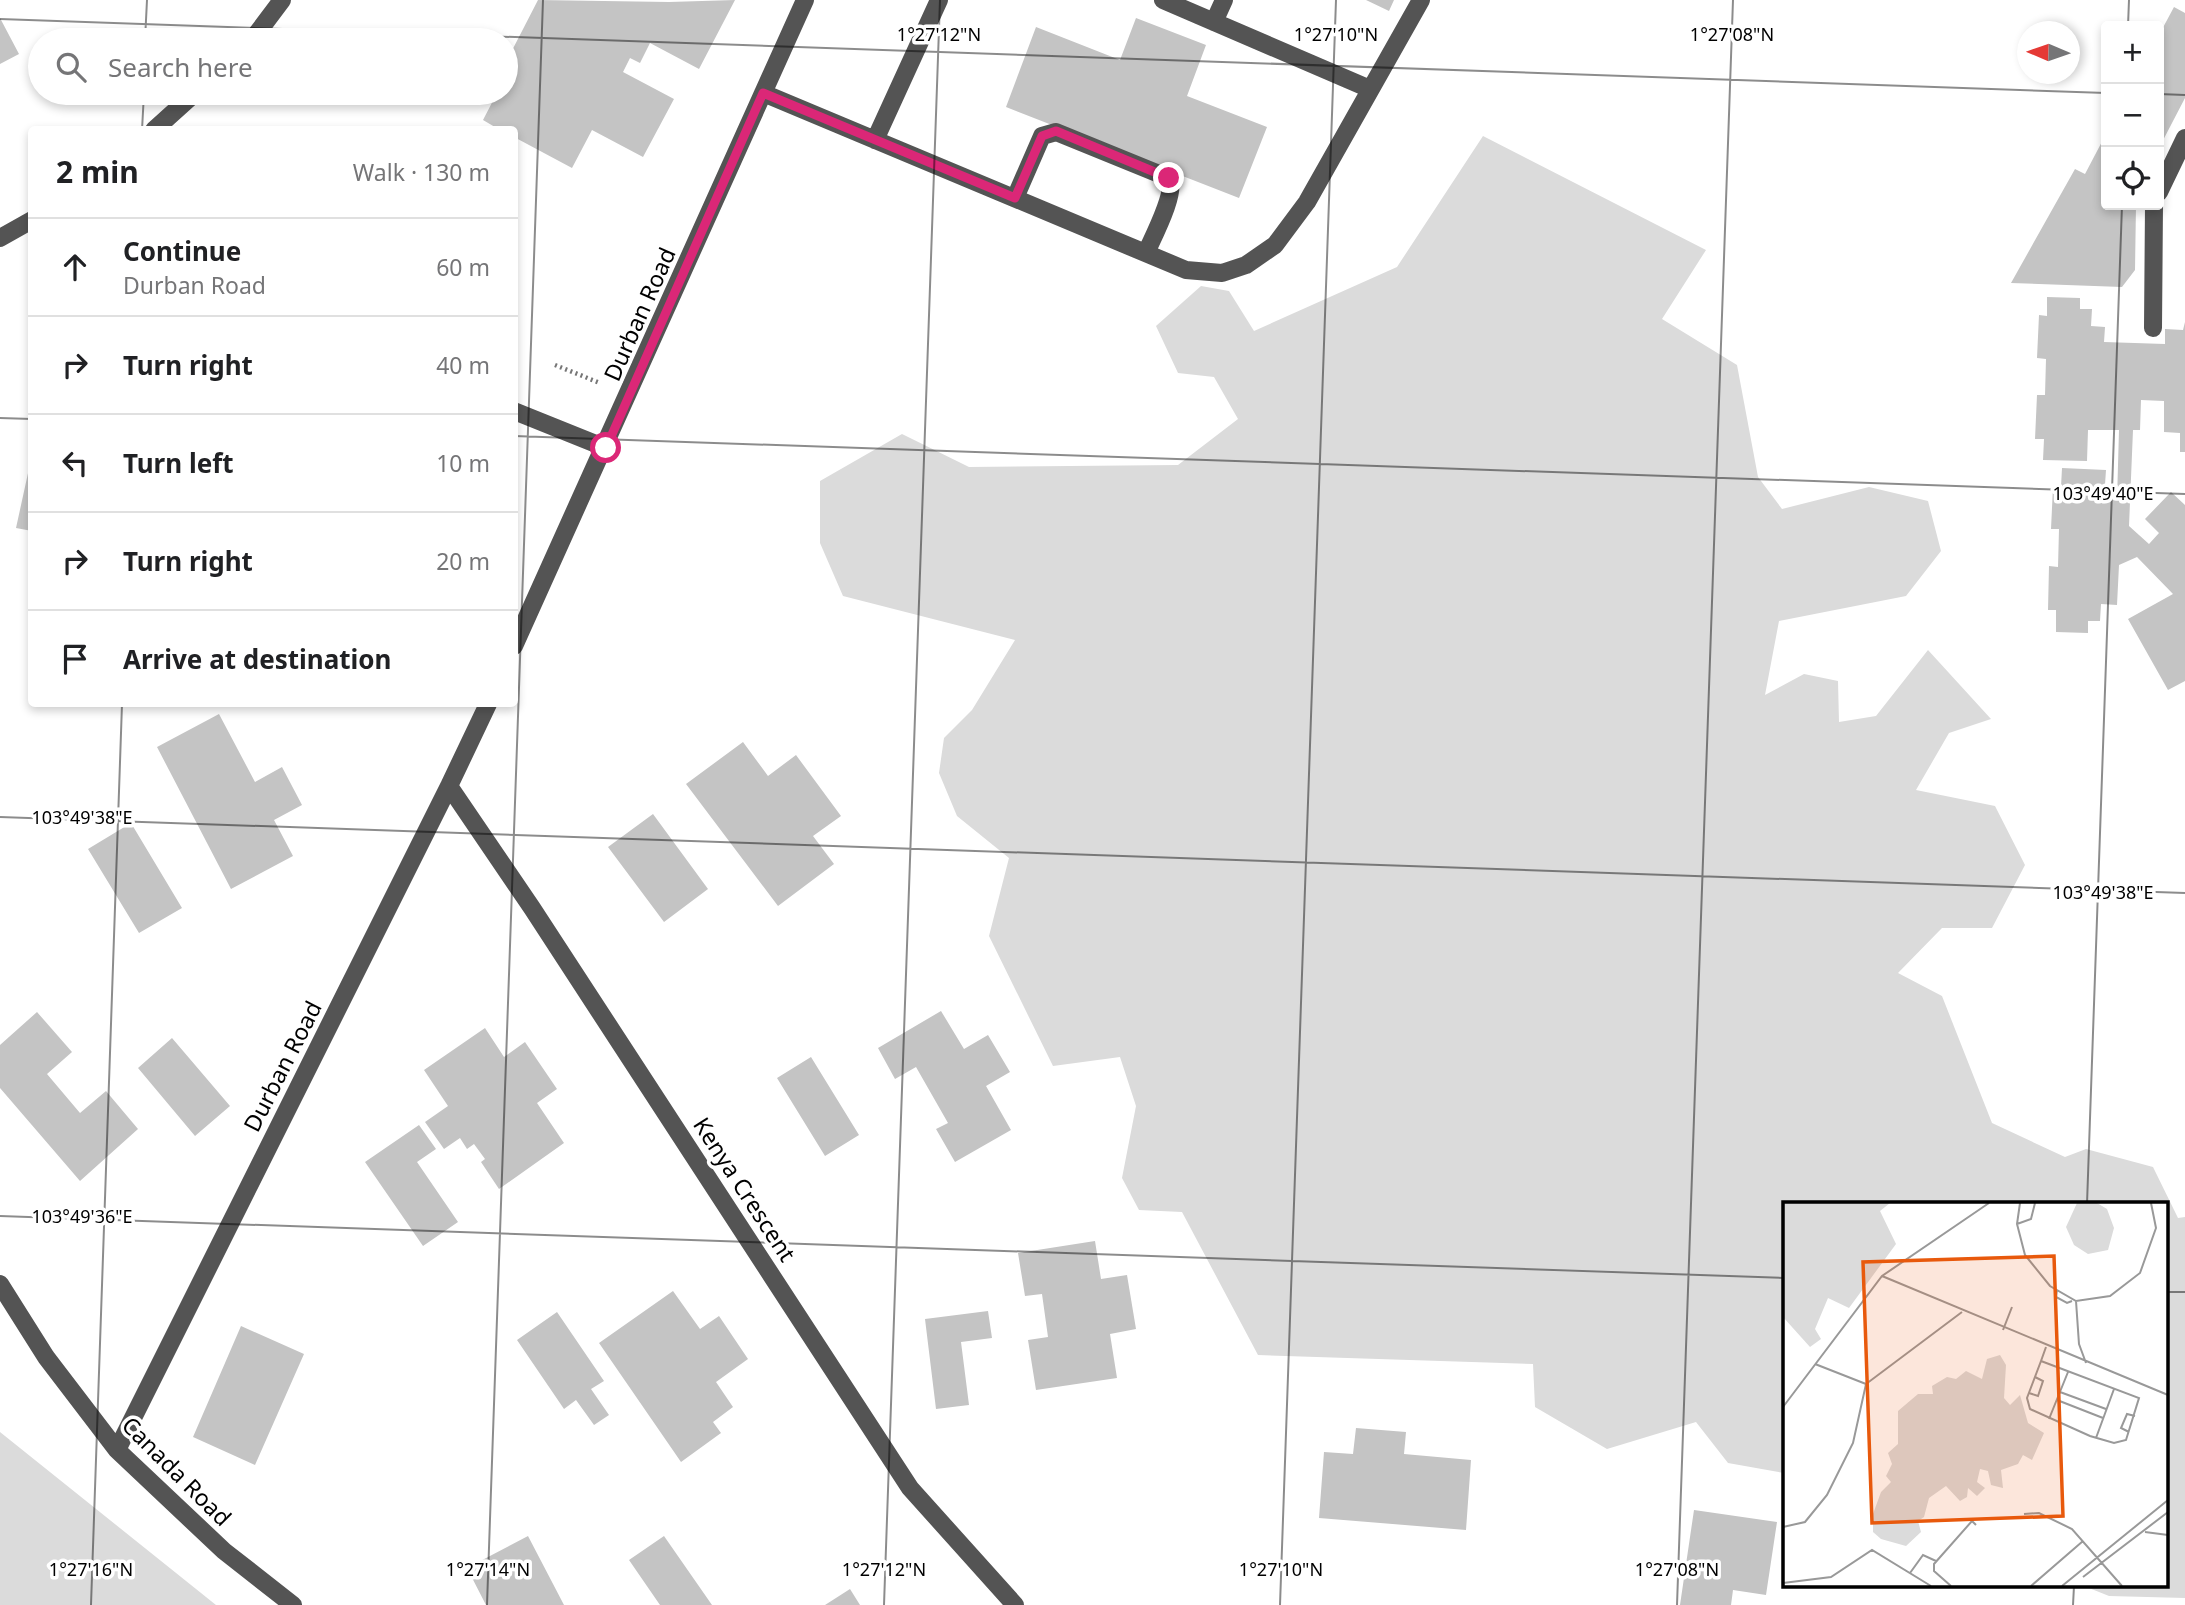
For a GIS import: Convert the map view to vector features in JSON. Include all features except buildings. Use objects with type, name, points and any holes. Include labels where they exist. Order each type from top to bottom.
[{"type":"street","points":[[261,28],[282,0]]},
{"type":"street","name":"Durban Road","points":[[518,637],[606,448],[805,0]]},
{"type":"street","points":[[875,140],[939,0]]},
{"type":"street","points":[[1163,0],[1370,89]]},
{"type":"street","points":[[1214,22],[1224,0]]},
{"type":"street","points":[[763,93],[1186,270],[1222,273],[1246,265],[1275,246],[1307,202],[1421,0]]},
{"type":"street","points":[[158,126],[182,105]]},
{"type":"street","points":[[1015,198],[1042,136],[1048,132],[1056,131],[1169,178],[1172,184],[1170,194],[1146,253]]},
{"type":"street","points":[[2164,182],[2185,138]]},
{"type":"street","points":[[2153,328],[2154,210]]},
{"type":"street","points":[[0,238],[28,222]]},
{"type":"street","points":[[518,413],[606,448]]},
{"type":"street","name":"Durban Road","points":[[117,1450],[487,707]]},
{"type":"street","name":"Kenya Crescent","points":[[449,786],[532,908],[910,1488],[1015,1605]]},
{"type":"street","name":"Canada Road","points":[[0,1284],[46,1357],[117,1450],[224,1551],[292,1605]]},
{"type":"path","points":[[555,365],[599,383]]},
{"type":"shaded area","points":[[1483,136],[1706,250],[1662,319],[1737,365],[1758,477],[1782,509],[1869,487],[1928,501],[1941,551],[1906,596],[1779,621],[1765,695],[1804,674],[1838,681],[1839,722],[1876,716],[1928,650],[1991,719],[1949,733],[1916,790],[1995,806],[2025,865],[1992,928],[1942,928],[1898,973],[1942,996],[1992,1123],[2065,1157],[2086,1149],[2153,1167],[2178,1218],[2185,1217],[2185,1598],[2109,1596],[2089,1588],[2168,1588],[2168,1202],[1783,1202],[1783,1473],[1728,1463],[1696,1422],[1607,1449],[1535,1407],[1533,1364],[1258,1355],[1182,1212],[1139,1210],[1122,1178],[1136,1106],[1120,1057],[1053,1066],[989,936],[1009,858],[957,816],[939,773],[944,738],[972,710],[1015,640],[843,596],[820,543],[820,481],[902,434],[969,467],[1178,465],[1238,419],[1214,377],[1178,373],[1156,326],[1201,286],[1229,291],[1254,331],[1397,267]]},
{"type":"shaded area","points":[[0,1432],[216,1605],[0,1605]]},
{"type":"route","points":[[606,448],[763,93],[1015,198],[1042,136],[1048,132],[1056,131],[1169,178]]}]
